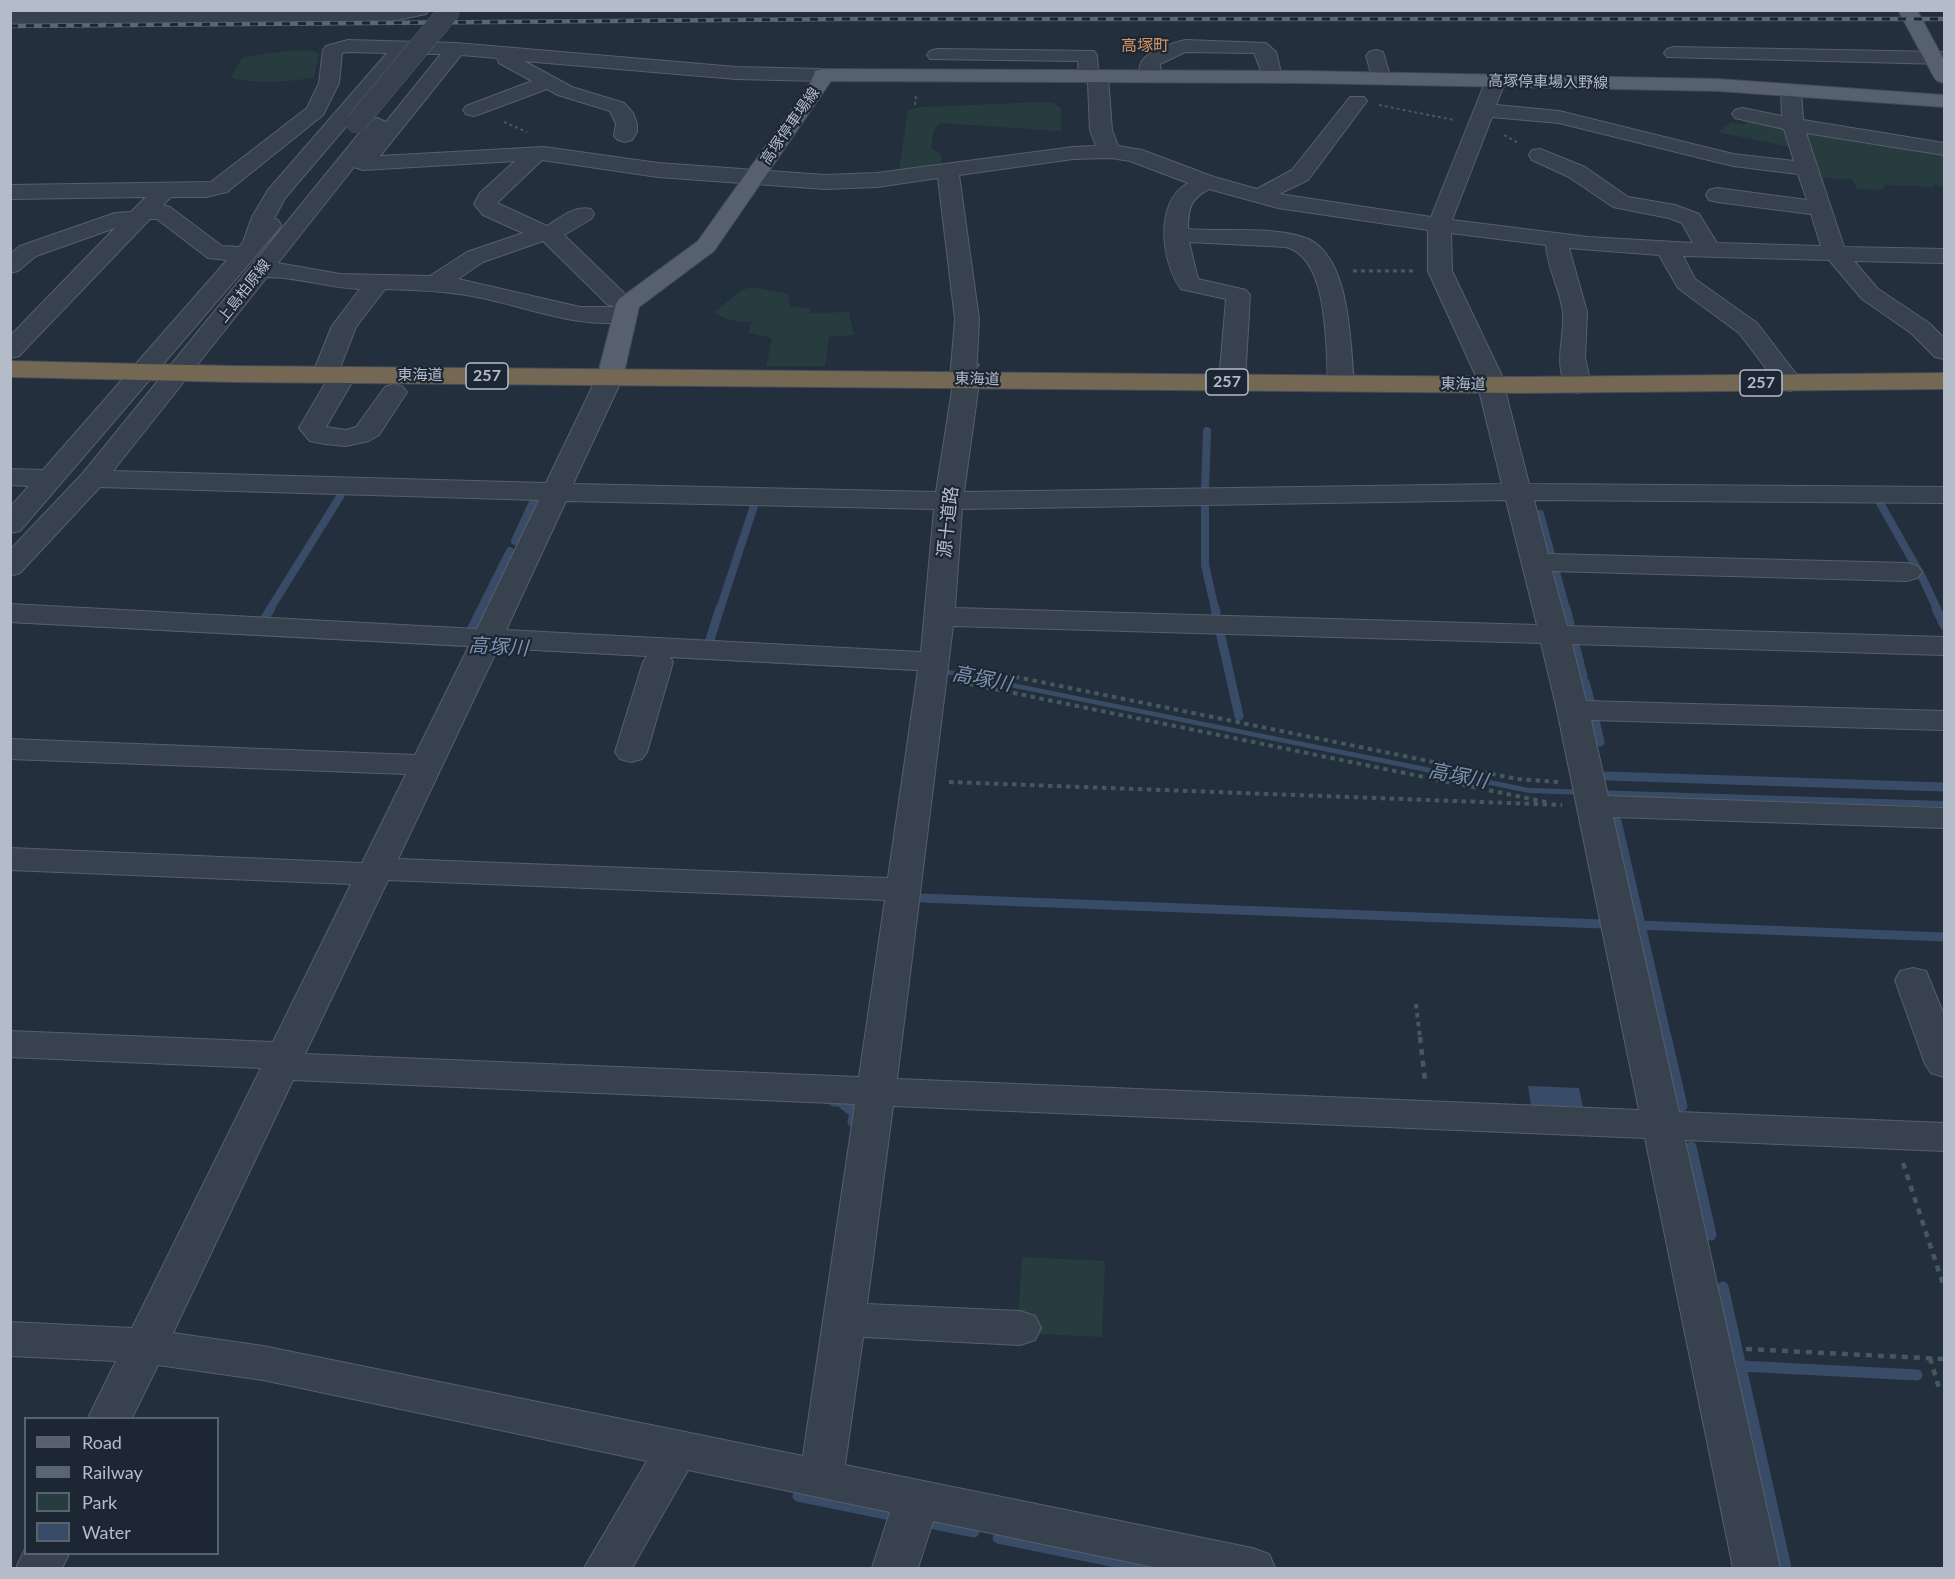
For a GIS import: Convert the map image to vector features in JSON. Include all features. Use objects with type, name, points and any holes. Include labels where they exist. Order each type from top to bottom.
[{"type":"highway","name":"東海道","points":[[10,369],[334,375],[974,376],[1232,382],[1578,385],[1944,381]]},
{"type":"main road","points":[[1907,10],[1940,58],[1944,77]]},
{"type":"main road","name":"高塚停車場線","points":[[626,310],[706,246],[821,82],[822,75],[1151,78]]},
{"type":"main road","name":"高塚停車場入野線","points":[[1151,78],[1272,77],[1718,85],[1944,101]]},
{"type":"main road","points":[[610,376],[626,310]]},
{"type":"street","points":[[10,18],[147,13],[387,16],[419,10]]},
{"type":"street","name":"上島柏原線","points":[[10,567],[93,479],[179,372],[253,256],[280,245],[366,123],[450,10]]},
{"type":"street","name":"上島柏原線","points":[[10,525],[144,372],[253,256],[366,123],[470,10]]},
{"type":"street","points":[[1781,34],[1792,55],[1793,125],[1835,253],[1875,298],[1920,328],[1944,352]]},
{"type":"street","points":[[10,192],[206,190],[219,187],[316,111],[329,83],[333,50],[348,46],[456,49],[736,73],[822,75]]},
{"type":"street","points":[[1151,78],[1149,64],[1162,55],[1179,60],[1204,60],[1201,46],[1259,47],[1266,52],[1272,77]]},
{"type":"street","points":[[253,256],[263,217],[276,195],[403,47]]},
{"type":"street","points":[[280,245],[335,198],[456,49]]},
{"type":"street","points":[[937,55],[957,51],[1087,55],[1094,77],[1101,129],[1109,152]]},
{"type":"street","points":[[506,53],[502,57],[565,91],[596,98],[619,109],[626,123],[625,136]]},
{"type":"street","points":[[1674,53],[1940,58]]},
{"type":"street","points":[[1376,56],[1381,79]]},
{"type":"street","points":[[497,120],[473,110],[550,81]]},
{"type":"street","points":[[1493,81],[1494,85],[1439,225],[1440,271],[1488,374],[1574,710],[1585,796],[1662,1126],[1757,1569]]},
{"type":"street","points":[[1254,240],[1247,200],[1300,175],[1357,101]]},
{"type":"street","points":[[1742,114],[1793,125],[1944,148]]},
{"type":"street","points":[[1481,118],[1559,117],[1734,160],[1808,170]]},
{"type":"street","points":[[363,164],[537,153],[658,170],[837,182],[945,172],[1073,153],[1109,152],[1134,155],[1206,182],[1286,202],[1557,240],[1667,249],[1944,256]]},
{"type":"street","points":[[537,153],[488,198],[485,204],[491,210],[546,234],[626,310]]},
{"type":"street","points":[[1540,155],[1576,172],[1621,202],[1675,212],[1691,219],[1709,250]]},
{"type":"street","points":[[246,166],[296,171]]},
{"type":"street","name":"源十道路","points":[[818,1478],[825,1458],[934,670],[949,501],[965,390],[974,376],[949,176],[945,172]]},
{"type":"street","points":[[1206,182],[1180,200],[1176,246],[1189,284],[1238,295],[1232,382]]},
{"type":"street","points":[[10,351],[164,191]]},
{"type":"street","points":[[1717,195],[1821,209]]},
{"type":"street","points":[[10,266],[20,248],[123,218],[162,212],[216,253],[253,256],[284,270],[340,281],[435,284],[479,290],[580,314],[626,310]]},
{"type":"street","points":[[435,284],[440,278],[476,257],[546,234],[583,214]]},
{"type":"street","points":[[1177,235],[1284,241],[1302,244],[1315,255],[1325,270],[1334,312],[1341,383]]},
{"type":"street","points":[[1557,240],[1575,312],[1572,373],[1578,385]]},
{"type":"street","points":[[1667,249],[1686,283],[1748,328],[1790,383]]},
{"type":"street","points":[[378,282],[344,326],[334,375],[312,428],[319,435],[348,437],[365,433],[370,429],[386,399],[394,392]]},
{"type":"street","points":[[20,313],[45,315]]},
{"type":"street","points":[[111,1417],[484,645],[610,376]]},
{"type":"street","points":[[10,477],[52,478]]},
{"type":"street","points":[[93,479],[949,501],[1518,492],[1944,495]]},
{"type":"street","points":[[1536,562],[1907,572]]},
{"type":"street","points":[[10,613],[484,645],[934,670]]},
{"type":"street","points":[[939,617],[1944,646]]},
{"type":"street","points":[[10,628],[47,630]]},
{"type":"street","points":[[484,645],[658,662],[934,670]]},
{"type":"street","points":[[631,752],[658,662]]},
{"type":"street","points":[[1574,710],[1944,720]]},
{"type":"street","points":[[10,749],[426,765]]},
{"type":"street","points":[[1585,796],[1944,818]]},
{"type":"street","points":[[10,859],[903,890]]},
{"type":"street","points":[[1913,980],[1944,1064]]},
{"type":"street","points":[[10,1044],[283,1061],[876,1092],[1944,1137]]},
{"type":"street","points":[[844,1320],[1020,1328]]},
{"type":"street","points":[[10,1339],[145,1346],[263,1364],[917,1499],[1161,1559],[1252,1569]]},
{"type":"street","points":[[607,1569],[666,1469],[674,1449]]},
{"type":"street","points":[[895,1569],[917,1499]]},
{"type":"street","points":[[39,1569],[46,1555]]},
{"type":"path","points":[[1357,101],[1481,118],[1503,134],[1540,155]]},
{"type":"path","points":[[1325,270],[1440,271]]},
{"type":"path","points":[[934,670],[1585,796]]},
{"type":"path","points":[[934,670],[1517,779],[1585,796]]},
{"type":"path","points":[[918,781],[1585,796]]},
{"type":"path","points":[[1416,1004],[1425,1081]]},
{"type":"path","points":[[1894,1135],[1944,1287]]},
{"type":"path","points":[[1762,1350],[1944,1359]]},
{"type":"path","points":[[1930,1358],[1939,1388]]},
{"type":"green space","points":[[294,50],[313,51],[319,54],[314,77],[272,82],[248,81],[231,77],[243,57]]},
{"type":"green space","points":[[1053,103],[1061,108],[1061,131],[940,123],[934,131],[931,148],[941,154],[941,165],[899,170],[908,110],[921,107]]},
{"type":"green space","points":[[1752,118],[1784,125],[1795,148],[1718,132],[1731,122],[1743,125]]},
{"type":"green space","points":[[1813,130],[1944,151],[1944,188],[1935,184],[1934,187],[1887,185],[1880,190],[1857,189],[1852,179],[1824,178],[1822,182],[1802,131]]},
{"type":"green space","points":[[753,287],[788,294],[790,306],[811,309],[809,313],[849,312],[854,335],[829,337],[825,366],[766,366],[772,338],[749,333],[752,321],[732,320],[715,312],[741,290]]},
{"type":"green space","points":[[1022,1257],[1105,1261],[1102,1337],[1017,1333]]},
{"type":"water","name":"高塚川","points":[[10,619],[917,666],[954,671],[1529,788],[1944,801],[1944,807],[1529,793],[951,675],[915,671],[11,623]]},
{"type":"water","points":[[1528,1086],[1579,1088],[1583,1107],[1531,1105]]},
{"type":"waterway","points":[[1205,488],[1207,431]]},
{"type":"waterway","points":[[270,609],[341,495]]},
{"type":"waterway","points":[[515,541],[534,500]]},
{"type":"waterway","points":[[1880,503],[1922,577],[1937,609]]},
{"type":"waterway","points":[[1205,504],[1205,565],[1215,609]]},
{"type":"waterway","points":[[720,609],[754,506]]},
{"type":"waterway","points":[[1540,514],[1552,558]]},
{"type":"waterway","points":[[481,609],[510,551]]},
{"type":"waterway","points":[[1555,568],[1566,609]]},
{"type":"waterway","points":[[264,620],[271,608]]},
{"type":"waterway","name":"高塚川","points":[[471,630],[482,608]]},
{"type":"waterway","points":[[708,646],[720,608]]},
{"type":"waterway","points":[[1215,608],[1216,613]]},
{"type":"waterway","points":[[1566,608],[1570,624]]},
{"type":"waterway","points":[[1936,608],[1944,625]]},
{"type":"waterway","points":[[1220,632],[1239,716]]},
{"type":"waterway","points":[[1575,644],[1583,676]]},
{"type":"waterway","points":[[1585,682],[1591,704]]},
{"type":"waterway","points":[[1594,716],[1600,742]]},
{"type":"waterway","points":[[1607,776],[1944,787]]},
{"type":"waterway","points":[[1617,821],[1641,925]]},
{"type":"waterway","points":[[921,898],[1602,924]]},
{"type":"waterway","points":[[1636,925],[1641,925]]},
{"type":"waterway","points":[[1641,925],[1944,937]]},
{"type":"waterway","points":[[1641,925],[1667,1038]]},
{"type":"waterway","points":[[1666,1037],[1682,1106]]},
{"type":"waterway","points":[[834,1101],[840,1101],[855,1113],[853,1122]]},
{"type":"waterway","points":[[1691,1147],[1711,1235]]},
{"type":"waterway","points":[[1723,1287],[1741,1366]]},
{"type":"waterway","points":[[1741,1366],[1917,1375]]},
{"type":"waterway","points":[[1741,1366],[1786,1568]]},
{"type":"waterway","points":[[799,1493],[798,1496],[896,1516]]},
{"type":"waterway","points":[[925,1522],[974,1532]]},
{"type":"waterway","points":[[998,1538],[1146,1568]]},
{"type":"railway","points":[[10,26],[849,19],[1944,19]]},
{"type":"district","name":"高塚町","points":[[1145,46]]}]
